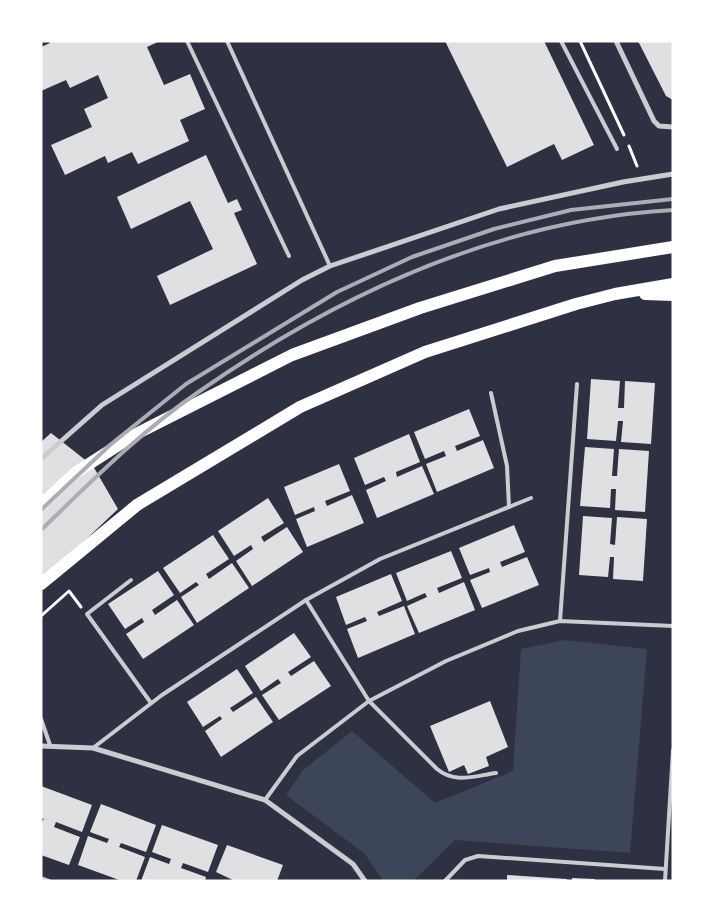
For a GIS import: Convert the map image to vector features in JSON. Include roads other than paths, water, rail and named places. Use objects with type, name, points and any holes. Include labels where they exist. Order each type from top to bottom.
[{"type":"main road","points":[[41,505],[75,473],[134,435],[292,355],[420,308],[554,266],[673,247]]},
{"type":"main road","points":[[41,584],[137,505],[300,407],[425,352],[576,304],[615,294],[673,284]]},
{"type":"main road","points":[[615,294],[673,294]]},
{"type":"street","points":[[616,41],[654,121],[659,126],[673,127]]},
{"type":"street","points":[[41,459],[102,405],[302,280],[330,266],[500,209],[623,182],[673,174]]},
{"type":"street","points":[[41,746],[93,748],[265,800],[353,864],[365,881]]},
{"type":"lane","points":[[187,41],[289,256]]},
{"type":"lane","points":[[226,41],[330,266]]},
{"type":"lane","points":[[560,41],[617,149]]},
{"type":"lane","points":[[560,621],[577,384]]},
{"type":"lane","points":[[491,393],[507,466],[509,507]]},
{"type":"lane","points":[[93,748],[151,703],[306,600],[380,559],[531,498]]},
{"type":"lane","points":[[131,580],[87,614],[151,703]]},
{"type":"lane","points":[[306,600],[369,701],[446,776],[458,779],[496,773]]},
{"type":"lane","points":[[265,800],[296,756],[369,701],[446,661],[518,632],[560,621],[673,626]]},
{"type":"lane","points":[[41,719],[50,745]]},
{"type":"lane","points":[[665,881],[673,750]]},
{"type":"lane","points":[[445,881],[465,860],[478,856],[665,869]]},
{"type":"lane","points":[[41,878],[48,881]]},
{"type":"railway","points":[[41,510],[110,445],[186,384],[337,292],[412,257],[494,229],[571,210],[673,199]]},
{"type":"railway","points":[[41,530],[116,458],[176,408],[251,357],[306,324],[364,294],[423,268],[483,246],[545,229],[608,217],[673,210]]}]
